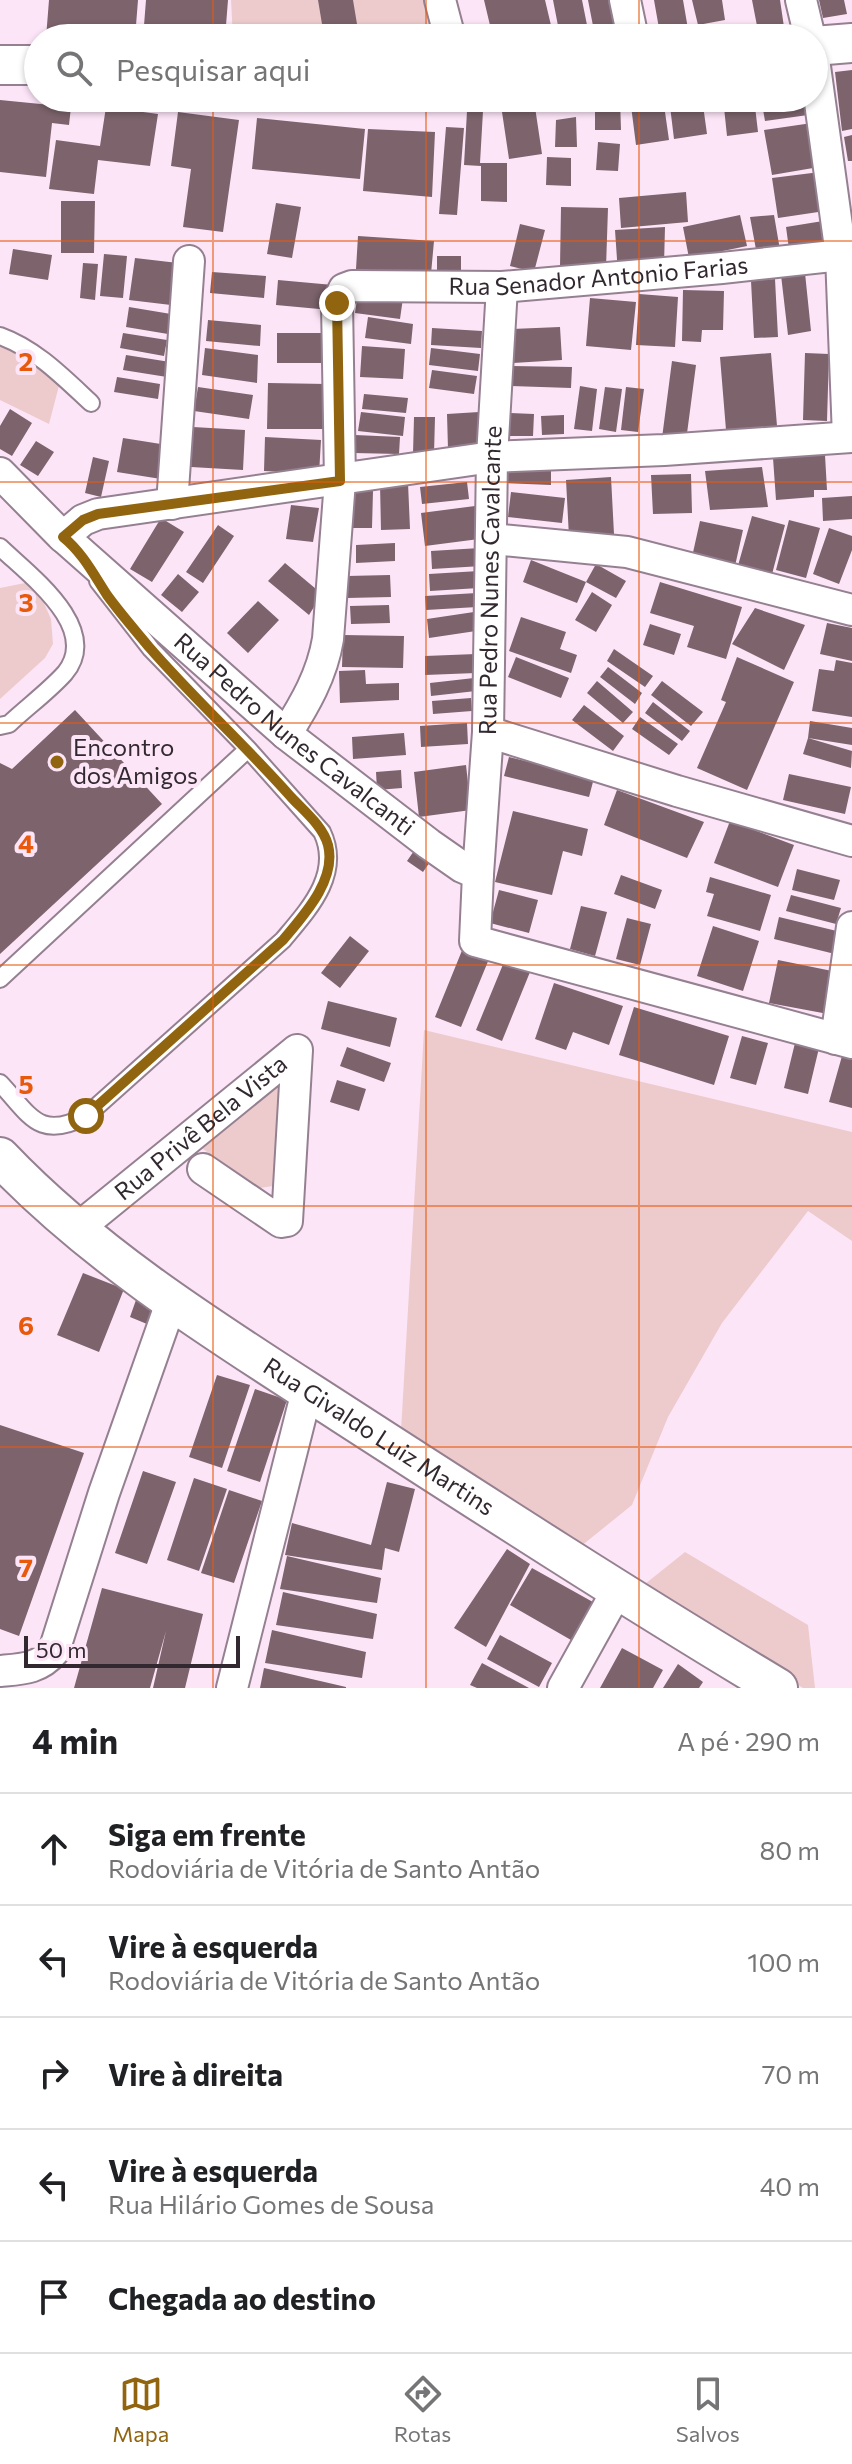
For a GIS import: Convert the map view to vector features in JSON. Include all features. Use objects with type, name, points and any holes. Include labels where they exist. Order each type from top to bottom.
[{"type":"street","points":[[440,0],[446,24]]},
{"type":"street","points":[[625,0],[630,24]]},
{"type":"street","points":[[801,0],[807,24]]},
{"type":"street","points":[[828,45],[852,43]]},
{"type":"street","points":[[0,65],[24,65]]},
{"type":"street","points":[[68,540],[83,520],[98,514],[492,457],[664,450],[850,437],[847,254],[823,112]]},
{"type":"street","name":"Rua Senador Antonio Farias","points":[[340,481],[337,303],[344,289],[352,286],[502,287],[847,254]]},
{"type":"street","points":[[172,504],[189,261]]},
{"type":"street","name":"Rua Pedro Nunes Cavalcante","points":[[478,874],[488,732],[492,457],[502,287]]},
{"type":"street","name":"Rua Pedro Nunes Cavalcanti","points":[[0,473],[68,540],[286,734],[429,844],[478,874]]},
{"type":"street","points":[[286,734],[311,694],[325,657],[340,481]]},
{"type":"street","points":[[492,539],[627,552],[852,610]]},
{"type":"street","points":[[488,732],[852,841]]},
{"type":"street","points":[[478,874],[475,941],[844,1041],[852,927]]},
{"type":"street","name":"Rua Privê Bela Vista","points":[[77,1229],[297,1050],[287,1221],[281,1222],[203,1169]]},
{"type":"street","name":"Rua Givaldo Luiz Martins","points":[[0,1157],[77,1229],[172,1300],[617,1591],[778,1688]]},
{"type":"street","points":[[0,1671],[30,1668],[46,1660],[54,1651],[104,1493],[172,1300]]},
{"type":"street","points":[[232,1688],[307,1391]]},
{"type":"street","points":[[563,1688],[617,1591]]},
{"type":"lane","points":[[0,336],[21,343],[91,403]]},
{"type":"lane","points":[[0,1083],[39,1124],[62,1125],[86,1116],[283,940],[302,918],[329,871],[328,844],[322,832],[248,749],[151,649],[68,540]]},
{"type":"lane","points":[[0,547],[62,609],[72,624],[76,641],[73,659],[65,672],[9,724],[0,726]]},
{"type":"lane","points":[[0,979],[248,749]]},
{"type":"shaded area","points":[[231,0],[429,0],[436,24],[232,24]]},
{"type":"shaded area","points":[[0,344],[60,382],[49,424],[0,400]]},
{"type":"shaded area","points":[[25,583],[43,601],[51,619],[53,644],[45,658],[0,699],[0,588]]},
{"type":"shaded area","points":[[424,1030],[852,1132],[852,1241],[808,1211],[722,1323],[668,1417],[632,1505],[580,1547],[401,1431]]},
{"type":"shaded area","points":[[278,1069],[279,1179],[273,1186],[260,1188],[200,1147]]},
{"type":"shaded area","points":[[685,1552],[808,1625],[815,1688],[803,1688],[686,1614],[645,1584]]},
{"type":"building","points":[[49,0],[138,0],[136,24],[47,24]]},
{"type":"building","points":[[146,0],[228,0],[226,24],[144,24]]},
{"type":"building","points":[[318,0],[353,0],[357,24],[322,24]]},
{"type":"building","points":[[484,0],[545,0],[551,24],[490,24]]},
{"type":"building","points":[[553,0],[582,0],[587,24],[558,24]]},
{"type":"building","points":[[588,0],[617,0],[622,24],[593,24]]},
{"type":"building","points":[[654,0],[683,0],[687,24],[658,24]]},
{"type":"building","points":[[692,0],[722,0],[725,20],[698,24]]},
{"type":"building","points":[[752,0],[780,0],[784,24],[757,24]]},
{"type":"building","points":[[819,0],[844,0],[847,14],[823,18]]},
{"type":"building","points":[[852,70],[852,129],[842,131],[835,72]]},
{"type":"building","points":[[0,100],[24,102],[24,112],[70,112],[69,125],[52,123],[46,177],[0,172]]},
{"type":"building","points":[[105,112],[158,114],[150,166],[98,160],[94,194],[49,189],[56,140],[100,146]]},
{"type":"building","points":[[178,112],[239,120],[223,232],[183,227],[191,169],[171,166]]},
{"type":"building","points":[[467,112],[483,112],[480,163],[507,163],[507,202],[481,201],[481,166],[464,165]]},
{"type":"building","points":[[502,112],[536,112],[542,154],[509,159]]},
{"type":"building","points":[[595,112],[620,112],[621,130],[595,130]]},
{"type":"building","points":[[632,112],[665,112],[669,140],[636,145]]},
{"type":"building","points":[[671,112],[704,112],[707,134],[674,139]]},
{"type":"building","points":[[724,112],[756,112],[758,132],[727,136]]},
{"type":"building","points":[[763,112],[807,112],[808,115],[765,121]]},
{"type":"building","points":[[576,117],[577,147],[555,147],[556,120]]},
{"type":"building","points":[[257,118],[365,129],[360,179],[252,169]]},
{"type":"building","points":[[812,123],[819,167],[772,175],[764,130]]},
{"type":"building","points":[[446,127],[464,128],[457,215],[439,214]]},
{"type":"building","points":[[368,129],[435,132],[432,197],[363,191]]},
{"type":"building","points":[[852,135],[852,161],[848,161],[844,137]]},
{"type":"building","points":[[598,142],[620,144],[618,171],[596,170]]},
{"type":"building","points":[[547,157],[571,158],[571,186],[546,185]]},
{"type":"building","points":[[820,172],[825,211],[778,218],[772,178]]},
{"type":"building","points":[[686,192],[688,222],[621,228],[619,198]]},
{"type":"building","points":[[61,201],[95,201],[94,253],[61,253]]},
{"type":"building","points":[[276,203],[301,207],[292,258],[267,254]]},
{"type":"building","points":[[561,207],[608,208],[606,268],[560,267]]},
{"type":"building","points":[[740,215],[747,246],[689,258],[683,227]]},
{"type":"building","points":[[774,215],[780,250],[757,255],[750,217]]},
{"type":"building","points":[[823,221],[827,243],[789,249],[786,227]]},
{"type":"building","points":[[520,224],[545,230],[534,272],[510,266]]},
{"type":"building","points":[[665,227],[664,265],[618,274],[615,230]]},
{"type":"building","points":[[358,236],[434,241],[431,274],[356,269]]},
{"type":"building","points":[[13,249],[52,255],[48,280],[9,274]]},
{"type":"building","points":[[104,254],[127,256],[123,298],[100,296]]},
{"type":"building","points":[[437,256],[461,256],[461,275],[437,275]]},
{"type":"building","points":[[135,258],[178,263],[171,305],[129,300]]},
{"type":"building","points":[[83,263],[98,264],[95,300],[80,298]]},
{"type":"building","points":[[212,272],[266,276],[264,298],[210,293]]},
{"type":"building","points":[[805,273],[811,331],[788,335],[781,275]]},
{"type":"building","points":[[775,279],[778,337],[754,338],[751,281]]},
{"type":"building","points":[[278,280],[333,285],[330,310],[276,305]]},
{"type":"building","points":[[683,290],[724,291],[723,330],[702,330],[701,342],[682,341]]},
{"type":"building","points":[[358,292],[403,298],[400,319],[355,313]]},
{"type":"building","points":[[639,294],[678,297],[675,347],[636,345]]},
{"type":"building","points":[[590,298],[636,302],[631,350],[586,346]]},
{"type":"building","points":[[129,307],[171,314],[168,334],[126,327]]},
{"type":"building","points":[[368,317],[413,324],[411,344],[365,338]]},
{"type":"building","points":[[208,320],[261,325],[260,346],[206,341]]},
{"type":"building","points":[[560,327],[562,360],[513,363],[512,329]]},
{"type":"building","points":[[432,328],[482,331],[481,348],[431,345]]},
{"type":"building","points":[[123,333],[167,340],[164,356],[120,348]]},
{"type":"building","points":[[277,333],[330,333],[331,363],[277,363]]},
{"type":"building","points":[[362,346],[405,349],[403,379],[360,377]]},
{"type":"building","points":[[205,348],[258,355],[257,383],[202,375]]},
{"type":"building","points":[[431,348],[480,354],[478,371],[429,365]]},
{"type":"building","points":[[771,353],[777,426],[726,430],[720,357]]},
{"type":"building","points":[[805,353],[829,354],[827,421],[803,420]]},
{"type":"building","points":[[126,355],[170,362],[167,377],[123,370]]},
{"type":"building","points":[[672,361],[696,365],[686,441],[662,438]]},
{"type":"building","points":[[512,366],[572,367],[571,388],[511,386]]},
{"type":"building","points":[[432,370],[477,376],[474,394],[429,388]]},
{"type":"building","points":[[117,377],[160,384],[158,399],[114,392]]},
{"type":"building","points":[[268,383],[327,384],[326,429],[267,429]]},
{"type":"building","points":[[580,386],[597,389],[592,431],[574,429]]},
{"type":"building","points":[[198,387],[253,395],[249,419],[194,411]]},
{"type":"building","points":[[605,387],[622,389],[616,432],[599,429]]},
{"type":"building","points":[[626,387],[644,389],[638,432],[621,430]]},
{"type":"building","points":[[364,394],[408,398],[406,413],[362,409]]},
{"type":"building","points":[[10,409],[32,423],[12,456],[0,449],[0,426]]},
{"type":"building","points":[[361,412],[405,417],[403,436],[358,431]]},
{"type":"building","points":[[479,412],[481,447],[448,449],[447,414]]},
{"type":"building","points":[[510,413],[534,414],[533,436],[509,436]]},
{"type":"building","points":[[564,415],[564,434],[542,435],[541,416]]},
{"type":"building","points":[[414,417],[435,417],[434,454],[413,454]]},
{"type":"building","points":[[193,427],[245,430],[243,470],[191,467]]},
{"type":"building","points":[[355,435],[400,437],[399,454],[354,453]]},
{"type":"building","points":[[265,437],[321,440],[319,474],[264,471]]},
{"type":"building","points":[[123,438],[167,445],[161,479],[117,472]]},
{"type":"building","points":[[36,441],[54,452],[38,476],[20,465]]},
{"type":"building","points":[[825,455],[827,490],[814,490],[814,497],[776,500],[773,458]]},
{"type":"building","points":[[93,457],[109,461],[101,497],[85,493]]},
{"type":"building","points":[[762,467],[768,507],[710,510],[705,471]]},
{"type":"building","points":[[505,468],[551,470],[551,485],[504,483]]},
{"type":"building","points":[[691,474],[692,513],[653,514],[651,475]]},
{"type":"building","points":[[611,477],[614,534],[569,537],[566,480]]},
{"type":"building","points":[[467,482],[469,499],[422,504],[420,487]]},
{"type":"building","points":[[408,483],[410,529],[381,530],[380,484]]},
{"type":"building","points":[[354,490],[373,491],[372,528],[353,528]]},
{"type":"building","points":[[511,492],[565,498],[562,523],[508,517]]},
{"type":"building","points":[[852,496],[852,519],[823,521],[822,498]]},
{"type":"building","points":[[291,505],[319,508],[313,542],[286,539]]},
{"type":"building","points":[[475,506],[479,539],[425,546],[421,513]]},
{"type":"building","points":[[752,516],[785,525],[771,578],[737,569]]},
{"type":"building","points":[[161,518],[184,532],[152,582],[130,569]]},
{"type":"building","points":[[789,520],[820,528],[806,578],[776,570]]},
{"type":"building","points":[[700,521],[743,530],[735,566],[692,557]]},
{"type":"building","points":[[218,525],[234,536],[203,583],[186,572]]},
{"type":"building","points":[[829,528],[852,536],[852,550],[839,584],[813,574]]},
{"type":"building","points":[[395,543],[395,561],[356,563],[356,545]]},
{"type":"building","points":[[480,548],[482,566],[432,569],[431,551]]},
{"type":"building","points":[[531,560],[586,582],[577,603],[523,582]]},
{"type":"building","points":[[285,563],[322,594],[309,615],[268,581]]},
{"type":"building","points":[[596,564],[626,581],[616,598],[586,582]]},
{"type":"building","points":[[479,571],[479,588],[430,591],[429,574]]},
{"type":"building","points":[[178,574],[199,592],[182,612],[161,595]]},
{"type":"building","points":[[390,575],[391,597],[347,598],[347,576]]},
{"type":"building","points":[[660,582],[742,607],[726,659],[687,647],[694,626],[650,613]]},
{"type":"building","points":[[592,592],[612,605],[596,632],[575,620]]},
{"type":"building","points":[[477,593],[477,607],[426,610],[425,596]]},
{"type":"building","points":[[258,601],[279,620],[248,653],[227,633]]},
{"type":"building","points":[[389,605],[390,623],[351,624],[350,606]]},
{"type":"building","points":[[755,608],[805,625],[784,670],[732,644]]},
{"type":"building","points":[[474,612],[476,631],[429,638],[427,619]]},
{"type":"building","points":[[521,617],[566,632],[560,649],[577,655],[571,673],[509,651]]},
{"type":"building","points":[[827,623],[852,628],[852,661],[820,654]]},
{"type":"building","points":[[650,624],[681,634],[674,655],[643,645]]},
{"type":"building","points":[[343,635],[404,636],[403,668],[342,667]]},
{"type":"building","points":[[614,649],[653,676],[645,687],[607,661]]},
{"type":"building","points":[[476,654],[476,673],[425,675],[425,656]]},
{"type":"building","points":[[516,657],[569,678],[561,698],[508,677]]},
{"type":"building","points":[[737,657],[794,682],[747,790],[697,768],[726,702],[721,700]]},
{"type":"building","points":[[836,660],[852,663],[852,717],[812,711],[819,669],[834,671]]},
{"type":"building","points":[[608,667],[642,693],[635,704],[600,677]]},
{"type":"building","points":[[365,670],[366,684],[399,683],[399,700],[340,703],[339,671]]},
{"type":"building","points":[[474,678],[476,691],[431,696],[430,683]]},
{"type":"building","points":[[597,681],[633,712],[623,723],[587,693]]},
{"type":"building","points":[[662,681],[703,712],[691,726],[651,695]]},
{"type":"building","points":[[471,698],[472,711],[433,714],[432,701]]},
{"type":"building","points":[[653,702],[690,731],[682,741],[645,713]]},
{"type":"building","points":[[584,705],[624,736],[613,751],[572,720]]},
{"type":"building","points":[[75,710],[162,804],[0,954],[0,763],[12,769]]},
{"type":"building","points":[[640,717],[678,744],[669,755],[632,729]]},
{"type":"building","points":[[810,721],[852,728],[852,745],[808,738]]},
{"type":"building","points":[[467,723],[468,744],[421,747],[420,726]]},
{"type":"building","points":[[404,733],[406,755],[353,759],[352,737]]},
{"type":"building","points":[[808,738],[852,751],[851,768],[803,754]]},
{"type":"building","points":[[509,757],[594,778],[589,797],[504,776]]},
{"type":"building","points":[[466,765],[471,810],[419,817],[414,772]]},
{"type":"building","points":[[401,770],[402,788],[377,790],[376,772]]},
{"type":"building","points":[[789,774],[851,787],[845,814],[783,800]]},
{"type":"building","points":[[617,790],[704,822],[687,858],[604,825]]},
{"type":"building","points":[[513,811],[588,829],[582,856],[563,851],[552,895],[495,882]]},
{"type":"building","points":[[730,821],[794,845],[778,887],[714,863]]},
{"type":"building","points":[[416,848],[432,859],[423,872],[407,861]]},
{"type":"building","points":[[797,869],[840,880],[834,900],[792,890]]},
{"type":"building","points":[[621,875],[662,890],[655,909],[614,894]]},
{"type":"building","points":[[710,877],[771,895],[760,931],[707,916],[714,894],[706,892]]},
{"type":"building","points":[[499,890],[538,900],[529,933],[490,923]]},
{"type":"building","points":[[791,895],[841,908],[836,924],[786,911]]},
{"type":"building","points":[[581,906],[607,912],[595,956],[570,949]]},
{"type":"building","points":[[779,917],[845,933],[839,955],[774,939]]},
{"type":"building","points":[[627,918],[651,924],[640,965],[616,959]]},
{"type":"building","points":[[713,926],[759,941],[743,991],[697,976]]},
{"type":"building","points":[[350,936],[369,951],[340,988],[321,973]]},
{"type":"building","points":[[463,948],[489,959],[461,1027],[435,1017]]},
{"type":"building","points":[[778,960],[837,972],[828,1014],[769,1003]]},
{"type":"building","points":[[504,962],[530,972],[502,1041],[476,1030]]},
{"type":"building","points":[[554,983],[623,1006],[609,1045],[573,1032],[566,1050],[535,1039]]},
{"type":"building","points":[[328,1001],[397,1018],[390,1047],[321,1029]]},
{"type":"building","points":[[634,1007],[729,1036],[714,1085],[619,1055]]},
{"type":"building","points":[[742,1036],[768,1043],[756,1085],[730,1078]]},
{"type":"building","points":[[795,1043],[819,1048],[808,1094],[784,1088]]},
{"type":"building","points":[[347,1047],[391,1063],[384,1082],[340,1066]]},
{"type":"building","points":[[842,1056],[852,1059],[852,1108],[829,1102]]},
{"type":"building","points":[[337,1080],[366,1089],[359,1111],[330,1102]]},
{"type":"building","points":[[83,1273],[124,1289],[99,1352],[57,1335]]},
{"type":"building","points":[[136,1300],[154,1307],[147,1324],[130,1317]]},
{"type":"building","points":[[217,1375],[250,1385],[222,1468],[189,1457]]},
{"type":"building","points":[[255,1389],[287,1400],[260,1482],[227,1471]]},
{"type":"building","points":[[0,1425],[84,1453],[19,1636],[0,1629]]},
{"type":"building","points":[[143,1471],[176,1482],[147,1564],[115,1553]]},
{"type":"building","points":[[194,1478],[227,1489],[199,1571],[167,1560]]},
{"type":"building","points":[[387,1482],[415,1489],[399,1552],[385,1548],[382,1570],[285,1555],[292,1523],[371,1545]]},
{"type":"building","points":[[229,1490],[262,1501],[234,1583],[201,1573]]},
{"type":"building","points":[[507,1549],[530,1564],[486,1647],[454,1628]]},
{"type":"building","points":[[287,1556],[381,1578],[377,1603],[280,1589]]},
{"type":"building","points":[[532,1568],[600,1606],[578,1644],[510,1605]]},
{"type":"building","points":[[102,1588],[203,1614],[185,1688],[153,1688],[166,1631],[150,1688],[74,1688]]},
{"type":"building","points":[[283,1592],[377,1614],[373,1639],[276,1625]]},
{"type":"building","points":[[272,1630],[366,1652],[362,1678],[265,1663]]},
{"type":"building","points":[[500,1635],[552,1663],[539,1687],[487,1659]]},
{"type":"building","points":[[622,1648],[663,1670],[653,1688],[600,1688]]},
{"type":"building","points":[[482,1663],[529,1688],[477,1688],[470,1685]]},
{"type":"building","points":[[678,1664],[703,1682],[699,1688],[663,1688]]},
{"type":"building","points":[[264,1668],[346,1687],[346,1688],[260,1688]]},
{"type":"place","name":"Encontro dos Amigos","points":[[57,762]]},
{"type":"route","points":[[86,1116],[283,940],[302,918],[322,884],[329,871],[330,857],[322,832],[248,749],[151,649],[110,598],[73,544],[63,537],[83,520],[98,514],[340,481],[337,303]]}]
